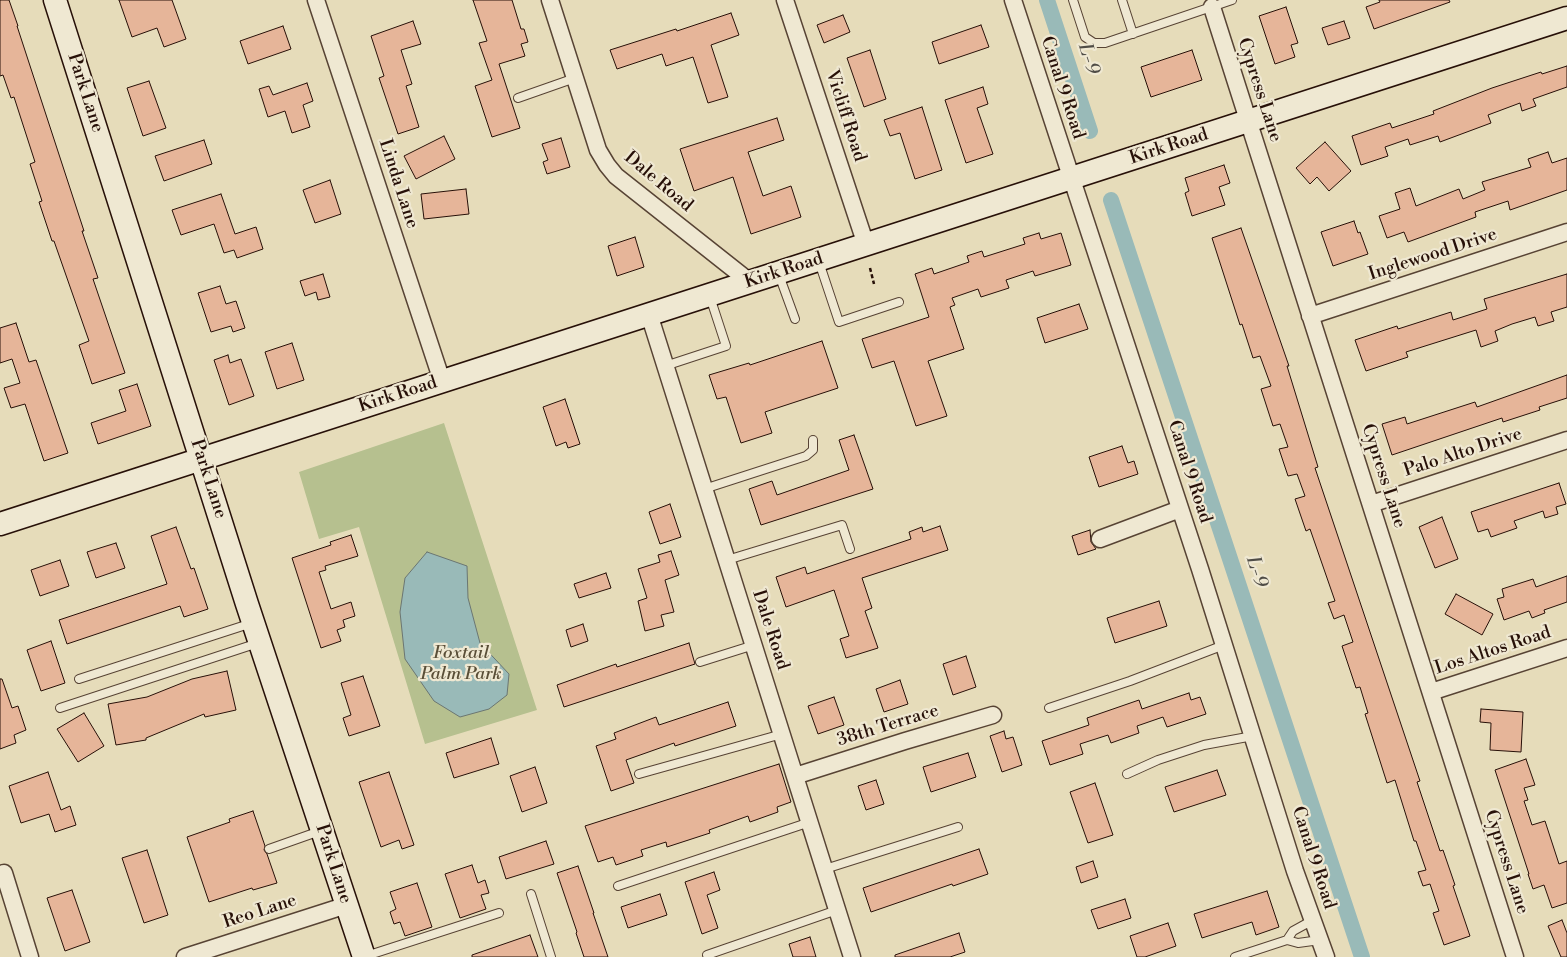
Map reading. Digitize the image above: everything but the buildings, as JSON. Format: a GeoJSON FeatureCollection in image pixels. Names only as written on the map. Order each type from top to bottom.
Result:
{"type":"FeatureCollection","features":[{"type":"Feature","properties":{"kind":"street","name":"Park Lane"},"geometry":{"type":"LineString","coordinates":[[56,0],[257,633],[364,957]]}},
{"type":"Feature","properties":{"kind":"street","name":"Linda Lane"},"geometry":{"type":"LineString","coordinates":[[316,0],[442,381]]}},
{"type":"Feature","properties":{"kind":"street","name":"Dale Road"},"geometry":{"type":"LineString","coordinates":[[550,0],[598,150],[607,165],[616,176],[750,282]]}},
{"type":"Feature","properties":{"kind":"street","name":"Vicliff Road"},"geometry":{"type":"LineString","coordinates":[[785,0],[866,244]]}},
{"type":"Feature","properties":{"kind":"street","name":"Canal 9 Road"},"geometry":{"type":"LineString","coordinates":[[1013,0],[1180,509],[1295,871],[1326,957]]}},
{"type":"Feature","properties":{"kind":"street","name":"Cypress Lane"},"geometry":{"type":"LineString","coordinates":[[1212,7],[1515,957]]}},
{"type":"Feature","properties":{"kind":"street","name":"Kirk Road"},"geometry":{"type":"LineString","coordinates":[[2,518],[202,459],[1567,18]]}},
{"type":"Feature","properties":{"kind":"street","name":"Inglewood Drive"},"geometry":{"type":"LineString","coordinates":[[1310,316],[1567,232]]}},
{"type":"Feature","properties":{"kind":"street","name":"Dale Road"},"geometry":{"type":"LineString","coordinates":[[649,314],[852,957]]}},
{"type":"Feature","properties":{"kind":"street","name":"Palo Alto Drive"},"geometry":{"type":"LineString","coordinates":[[1370,504],[1567,440]]}},
{"type":"Feature","properties":{"kind":"street"},"geometry":{"type":"LineString","coordinates":[[1100,539],[1180,509]]}},
{"type":"Feature","properties":{"kind":"street","name":"Los Altos Road"},"geometry":{"type":"LineString","coordinates":[[1431,692],[1567,648]]}},
{"type":"Feature","properties":{"kind":"street","name":"38th Terrace"},"geometry":{"type":"LineString","coordinates":[[795,776],[993,715]]}},
{"type":"Feature","properties":{"kind":"street"},"geometry":{"type":"LineString","coordinates":[[4,873],[30,957]]}},
{"type":"Feature","properties":{"kind":"street","name":"Reo Lane"},"geometry":{"type":"LineString","coordinates":[[185,957],[347,905]]}},
{"type":"Feature","properties":{"kind":"lane"},"geometry":{"type":"LineString","coordinates":[[1073,0],[1085,37],[1094,43],[1105,43],[1232,0]]}},
{"type":"Feature","properties":{"kind":"lane"},"geometry":{"type":"LineString","coordinates":[[1122,0],[1133,34]]}},
{"type":"Feature","properties":{"kind":"lane"},"geometry":{"type":"LineString","coordinates":[[518,98],[575,78]]}},
{"type":"Feature","properties":{"kind":"lane"},"geometry":{"type":"LineString","coordinates":[[819,260],[839,322],[899,302]]}},
{"type":"Feature","properties":{"kind":"lane"},"geometry":{"type":"LineString","coordinates":[[778,273],[795,319]]}},
{"type":"Feature","properties":{"kind":"lane"},"geometry":{"type":"LineString","coordinates":[[665,366],[726,346],[709,295]]}},
{"type":"Feature","properties":{"kind":"lane"},"geometry":{"type":"LineString","coordinates":[[704,489],[806,456],[813,450],[813,440]]}},
{"type":"Feature","properties":{"kind":"lane"},"geometry":{"type":"LineString","coordinates":[[727,560],[842,525],[850,549]]}},
{"type":"Feature","properties":{"kind":"lane"},"geometry":{"type":"LineString","coordinates":[[79,679],[257,633]]}},
{"type":"Feature","properties":{"kind":"lane"},"geometry":{"type":"LineString","coordinates":[[60,708],[257,633]]}},
{"type":"Feature","properties":{"kind":"lane"},"geometry":{"type":"LineString","coordinates":[[700,662],[754,644]]}},
{"type":"Feature","properties":{"kind":"lane"},"geometry":{"type":"LineString","coordinates":[[1049,708],[1130,681],[1224,645]]}},
{"type":"Feature","properties":{"kind":"lane"},"geometry":{"type":"LineString","coordinates":[[639,774],[782,734]]}},
{"type":"Feature","properties":{"kind":"lane"},"geometry":{"type":"LineString","coordinates":[[1127,774],[1158,760],[1204,745],[1253,736]]}},
{"type":"Feature","properties":{"kind":"lane"},"geometry":{"type":"LineString","coordinates":[[618,886],[810,822]]}},
{"type":"Feature","properties":{"kind":"lane"},"geometry":{"type":"LineString","coordinates":[[825,870],[958,827]]}},
{"type":"Feature","properties":{"kind":"lane"},"geometry":{"type":"LineString","coordinates":[[270,849],[322,830]]}},
{"type":"Feature","properties":{"kind":"lane"},"geometry":{"type":"LineString","coordinates":[[531,894],[551,957]]}},
{"type":"Feature","properties":{"kind":"lane"},"geometry":{"type":"LineString","coordinates":[[707,956],[837,910]]}},
{"type":"Feature","properties":{"kind":"lane"},"geometry":{"type":"LineString","coordinates":[[364,957],[499,913]]}},
{"type":"Feature","properties":{"kind":"lane"},"geometry":{"type":"LineString","coordinates":[[1286,940],[1293,931],[1313,920]]}},
{"type":"Feature","properties":{"kind":"lane"},"geometry":{"type":"LineString","coordinates":[[1236,957],[1286,940],[1298,943],[1320,940]]}},
{"type":"Feature","properties":{"kind":"path"},"geometry":{"type":"LineString","coordinates":[[870,268],[874,284]]}},
{"type":"Feature","properties":{"kind":"green space","name":"Foxtail Palm Park"},"geometry":{"type":"Polygon","coordinates":[[[444,423],[537,710],[425,744],[359,527],[319,539],[299,472],[444,423]]]}},
{"type":"Feature","properties":{"kind":"water"},"geometry":{"type":"Polygon","coordinates":[[[427,552],[467,566],[468,598],[480,643],[509,674],[507,695],[489,709],[460,717],[434,701],[405,659],[400,612],[405,578],[427,552]]]}},
{"type":"Feature","properties":{"kind":"waterway","name":"L-9"},"geometry":{"type":"LineString","coordinates":[[1047,0],[1090,131]]}},
{"type":"Feature","properties":{"kind":"waterway","name":"L-9"},"geometry":{"type":"LineString","coordinates":[[1111,200],[1362,957]]}}]}
